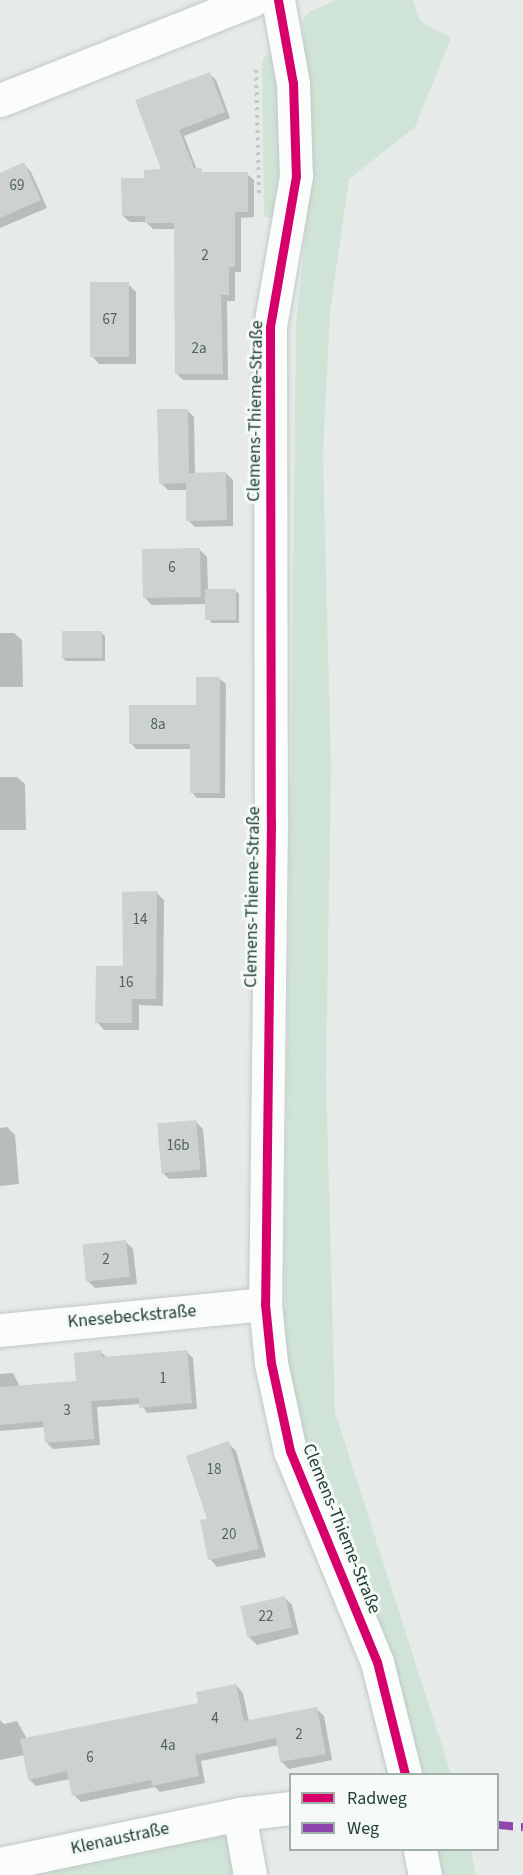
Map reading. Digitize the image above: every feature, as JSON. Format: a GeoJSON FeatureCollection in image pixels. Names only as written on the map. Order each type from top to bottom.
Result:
{"type":"FeatureCollection","features":[{"type":"Feature","properties":{"kind":"street"},"geometry":{"type":"LineString","coordinates":[[0,100],[253,0]]}},
{"type":"Feature","properties":{"kind":"street","name":"Clemens-Thieme-Straße"},"geometry":{"type":"LineString","coordinates":[[278,0],[293,83],[296,164],[270,327],[271,822],[265,1304],[271,1363],[290,1451],[377,1662],[405,1773]]}},
{"type":"Feature","properties":{"kind":"street","name":"Knesebeckstraße"},"geometry":{"type":"LineString","coordinates":[[0,1330],[265,1304]]}},
{"type":"Feature","properties":{"kind":"street","name":"Klenaustraße"},"geometry":{"type":"LineString","coordinates":[[0,1864],[239,1814],[289,1808]]}},
{"type":"Feature","properties":{"kind":"street"},"geometry":{"type":"LineString","coordinates":[[239,1814],[250,1875]]}},
{"type":"Feature","properties":{"kind":"street"},"geometry":{"type":"LineString","coordinates":[[420,1851],[425,1875]]}},
{"type":"Feature","properties":{"kind":"path"},"geometry":{"type":"LineString","coordinates":[[256,64],[259,204]]}},
{"type":"Feature","properties":{"kind":"green space"},"geometry":{"type":"Polygon","coordinates":[[[337,0],[413,0],[420,21],[451,38],[415,127],[349,179],[330,312],[323,455],[331,768],[326,1076],[335,1412],[451,1773],[421,1773],[411,1721],[364,1586],[317,1488],[294,1419],[284,1337],[296,325],[310,187],[303,19],[309,12],[337,0]]]}},
{"type":"Feature","properties":{"kind":"green space"},"geometry":{"type":"Polygon","coordinates":[[[271,55],[285,139],[275,219],[264,216],[262,63],[264,56],[271,55]]]}},
{"type":"Feature","properties":{"kind":"green space"},"geometry":{"type":"Polygon","coordinates":[[[230,1829],[239,1875],[0,1875],[230,1829]]]}},
{"type":"Feature","properties":{"kind":"green space"},"geometry":{"type":"Polygon","coordinates":[[[434,1851],[471,1851],[476,1875],[437,1875],[434,1851]]]}},
{"type":"Feature","properties":{"kind":"building"},"geometry":{"type":"Polygon","coordinates":[[[210,72],[225,112],[179,130],[194,168],[202,168],[202,172],[248,172],[248,212],[235,212],[235,267],[229,267],[229,295],[221,295],[223,374],[175,374],[174,223],[145,223],[145,216],[122,216],[121,178],[144,178],[144,170],[161,169],[135,100],[210,72]]]}},
{"type":"Feature","properties":{"kind":"building"},"geometry":{"type":"Polygon","coordinates":[[[24,162],[41,200],[0,218],[0,173],[24,162]]]}},
{"type":"Feature","properties":{"kind":"building"},"geometry":{"type":"Polygon","coordinates":[[[90,282],[129,282],[129,357],[90,357],[90,282]]]}},
{"type":"Feature","properties":{"kind":"building"},"geometry":{"type":"Polygon","coordinates":[[[157,409],[188,409],[189,473],[226,472],[227,520],[186,521],[186,483],[159,484],[157,409]]]}},
{"type":"Feature","properties":{"kind":"building"},"geometry":{"type":"Polygon","coordinates":[[[200,548],[201,597],[143,598],[142,549],[200,548]]]}},
{"type":"Feature","properties":{"kind":"building"},"geometry":{"type":"Polygon","coordinates":[[[205,589],[236,589],[236,620],[205,620],[205,589]]]}},
{"type":"Feature","properties":{"kind":"building"},"geometry":{"type":"Polygon","coordinates":[[[62,631],[102,631],[102,658],[62,658],[62,631]]]}},
{"type":"Feature","properties":{"kind":"building"},"geometry":{"type":"Polygon","coordinates":[[[196,677],[220,677],[220,793],[190,793],[190,744],[129,744],[129,705],[196,705],[196,677]]]}},
{"type":"Feature","properties":{"kind":"building"},"geometry":{"type":"Polygon","coordinates":[[[157,891],[156,999],[132,999],[132,1023],[95,1023],[96,966],[123,966],[122,892],[157,891]]]}},
{"type":"Feature","properties":{"kind":"building"},"geometry":{"type":"Polygon","coordinates":[[[196,1120],[200,1170],[162,1173],[157,1123],[196,1120]]]}},
{"type":"Feature","properties":{"kind":"building"},"geometry":{"type":"Polygon","coordinates":[[[126,1240],[130,1277],[86,1281],[82,1245],[126,1240]]]}},
{"type":"Feature","properties":{"kind":"building"},"geometry":{"type":"Polygon","coordinates":[[[101,1350],[102,1357],[187,1350],[192,1403],[139,1408],[139,1398],[91,1401],[94,1439],[45,1443],[43,1421],[0,1425],[0,1387],[76,1381],[74,1353],[101,1350]]]}},
{"type":"Feature","properties":{"kind":"building"},"geometry":{"type":"Polygon","coordinates":[[[229,1441],[259,1549],[208,1560],[200,1520],[207,1519],[186,1456],[229,1441]]]}},
{"type":"Feature","properties":{"kind":"building"},"geometry":{"type":"Polygon","coordinates":[[[285,1596],[292,1627],[247,1638],[240,1606],[285,1596]]]}},
{"type":"Feature","properties":{"kind":"building"},"geometry":{"type":"Polygon","coordinates":[[[236,1684],[244,1721],[317,1707],[326,1754],[280,1762],[276,1738],[195,1755],[199,1776],[152,1786],[151,1780],[72,1796],[67,1771],[28,1780],[20,1739],[198,1703],[196,1692],[236,1684]]]}},
{"type":"Feature","properties":{"kind":"marked path"},"geometry":{"type":"LineString","coordinates":[[499,1825],[523,1827]]}},
{"type":"Feature","properties":{"kind":"cycle path"},"geometry":{"type":"LineString","coordinates":[[278,0],[293,83],[296,176],[270,327],[271,822],[265,1304],[271,1363],[290,1451],[377,1662],[405,1773]]}}]}
